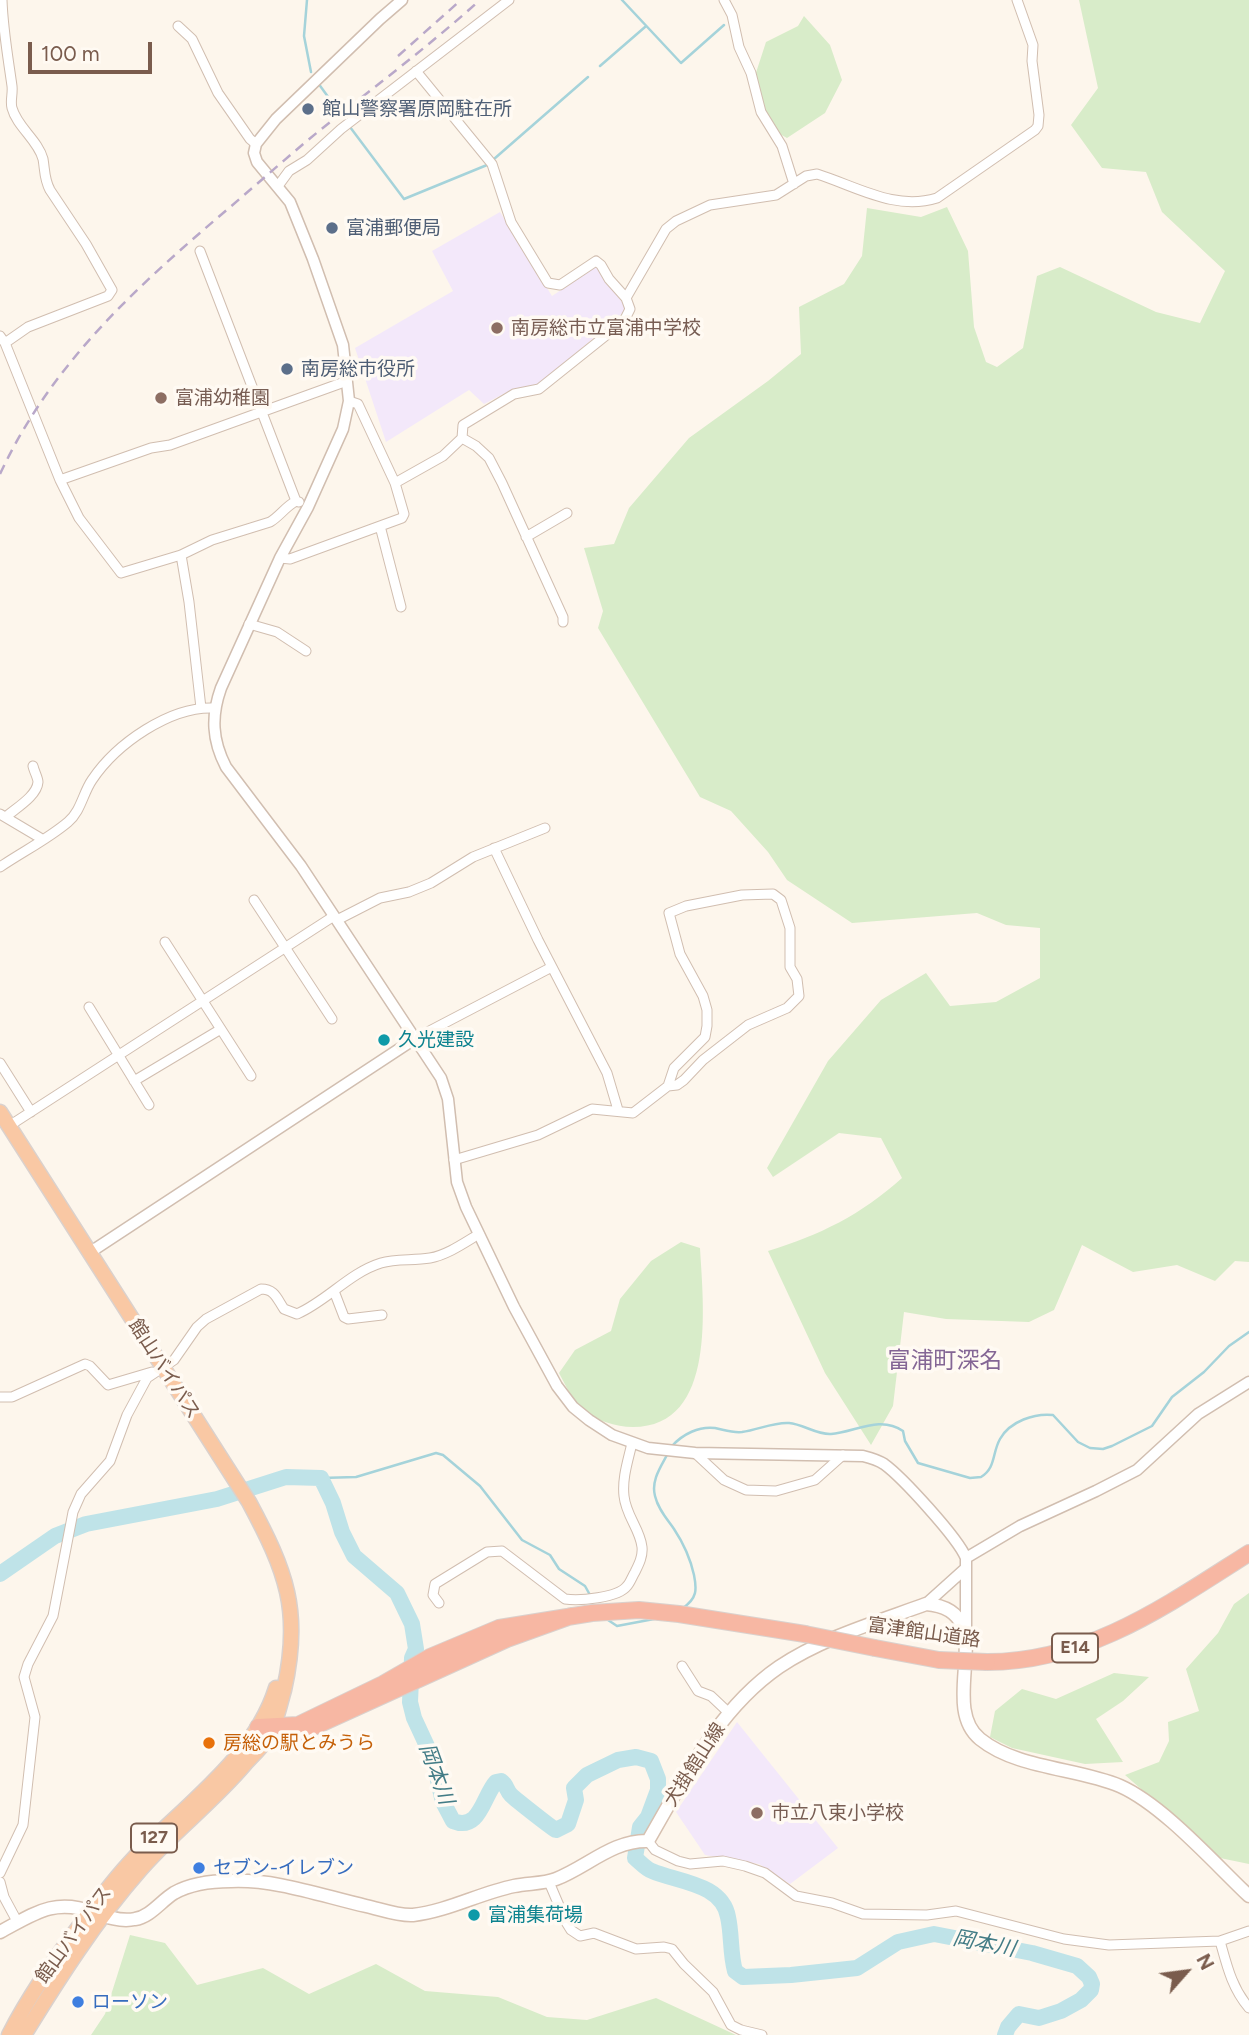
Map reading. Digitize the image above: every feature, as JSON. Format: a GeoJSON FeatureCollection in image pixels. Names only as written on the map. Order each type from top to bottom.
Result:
{"type":"FeatureCollection","features":[{"type":"Feature","properties":{"kind":"highway","name":"館山バイパス"},"geometry":{"type":"LineString","coordinates":[[0,1112],[89,1253],[158,1370],[225,1463],[249,1502],[282,1568],[289,1599],[291,1640],[266,1731],[232,1779],[97,1914],[30,1995],[9,2035]]}},
{"type":"Feature","properties":{"kind":"highway","name":"富津館山道路"},"geometry":{"type":"LineString","coordinates":[[266,1731],[281,1740],[298,1735],[433,1664],[506,1639],[573,1608],[646,1611],[730,1622],[939,1660],[1023,1660],[1069,1650],[1107,1637],[1157,1611],[1249,1553]]}},
{"type":"Feature","properties":{"kind":"highway","name":"館山バイパス"},"geometry":{"type":"LineString","coordinates":[[24,2035],[97,1914]]}},
{"type":"Feature","properties":{"kind":"main road"},"geometry":{"type":"LineString","coordinates":[[926,1604],[948,1609],[959,1619],[966,1633],[964,1713],[973,1732],[995,1748],[1038,1765],[1120,1786],[1154,1807],[1249,1896]]}},
{"type":"Feature","properties":{"kind":"main road","name":"犬掛館山線"},"geometry":{"type":"LineString","coordinates":[[646,1841],[696,1759],[729,1713],[763,1680],[786,1663],[826,1643],[926,1604]]}},
{"type":"Feature","properties":{"kind":"main road"},"geometry":{"type":"LineString","coordinates":[[0,1933],[51,1906],[70,1906],[123,1920],[136,1919],[146,1915],[177,1892],[194,1886],[231,1881],[287,1887],[408,1915],[430,1913],[515,1886],[549,1882],[629,1842],[646,1841]]}},
{"type":"Feature","properties":{"kind":"street"},"geometry":{"type":"LineString","coordinates":[[2,0],[5,46],[13,90],[11,105],[18,121],[43,159],[45,181],[112,290],[108,296],[28,327],[3,340],[60,481],[92,537],[121,573],[181,555],[212,540],[270,522],[277,518],[286,506],[296,501]]}},
{"type":"Feature","properties":{"kind":"street"},"geometry":{"type":"LineString","coordinates":[[402,0],[276,119],[256,144],[254,153],[257,162],[278,186],[298,219],[313,259],[342,345],[349,401],[343,429],[249,624],[214,708],[217,750],[226,767],[301,866],[441,1078],[448,1099],[457,1182],[513,1307],[557,1386],[573,1407],[612,1435],[648,1448],[695,1453],[863,1456],[885,1465],[927,1507],[962,1548],[966,1563],[966,1633]]}},
{"type":"Feature","properties":{"kind":"street"},"geometry":{"type":"LineString","coordinates":[[278,186],[289,172],[509,0]]}},
{"type":"Feature","properties":{"kind":"street"},"geometry":{"type":"LineString","coordinates":[[724,0],[732,15],[739,47],[751,73],[761,113],[782,146],[794,184]]}},
{"type":"Feature","properties":{"kind":"street"},"geometry":{"type":"LineString","coordinates":[[626,298],[666,229],[676,221],[710,205],[776,195],[806,176],[817,174],[894,202],[919,204],[937,198],[1035,130],[1039,115],[1032,61],[1033,45],[1017,0]]}},
{"type":"Feature","properties":{"kind":"street"},"geometry":{"type":"LineString","coordinates":[[178,26],[192,39],[218,93],[256,144]]}},
{"type":"Feature","properties":{"kind":"street"},"geometry":{"type":"LineString","coordinates":[[395,483],[443,456],[463,439],[463,425],[513,394],[539,389],[624,321],[630,309],[626,298],[596,261],[560,285],[548,283],[512,222],[492,164],[416,71]]}},
{"type":"Feature","properties":{"kind":"street"},"geometry":{"type":"LineString","coordinates":[[200,251],[296,501],[308,506]]}},
{"type":"Feature","properties":{"kind":"street"},"geometry":{"type":"LineString","coordinates":[[0,360],[9,354]]}},
{"type":"Feature","properties":{"kind":"street"},"geometry":{"type":"LineString","coordinates":[[60,481],[151,448],[170,445],[347,381]]}},
{"type":"Feature","properties":{"kind":"street"},"geometry":{"type":"LineString","coordinates":[[280,558],[290,558],[402,518],[404,514],[395,483],[365,415],[358,404],[349,401]]}},
{"type":"Feature","properties":{"kind":"street"},"geometry":{"type":"LineString","coordinates":[[463,439],[489,458],[563,622]]}},
{"type":"Feature","properties":{"kind":"street"},"geometry":{"type":"LineString","coordinates":[[526,537],[568,513]]}},
{"type":"Feature","properties":{"kind":"street"},"geometry":{"type":"LineString","coordinates":[[380,526],[401,607]]}},
{"type":"Feature","properties":{"kind":"street"},"geometry":{"type":"LineString","coordinates":[[181,555],[201,708]]}},
{"type":"Feature","properties":{"kind":"street"},"geometry":{"type":"LineString","coordinates":[[249,624],[277,632],[306,651]]}},
{"type":"Feature","properties":{"kind":"street"},"geometry":{"type":"LineString","coordinates":[[0,867],[69,821],[90,783],[122,747],[147,729],[180,713],[214,708]]}},
{"type":"Feature","properties":{"kind":"street"},"geometry":{"type":"LineString","coordinates":[[33,766],[38,782],[36,788],[31,795],[4,815],[42,839]]}},
{"type":"Feature","properties":{"kind":"street"},"geometry":{"type":"LineString","coordinates":[[9,1126],[336,918],[380,898],[410,892],[431,883],[473,857],[545,828]]}},
{"type":"Feature","properties":{"kind":"street"},"geometry":{"type":"LineString","coordinates":[[494,848],[607,1073],[618,1110]]}},
{"type":"Feature","properties":{"kind":"street"},"geometry":{"type":"LineString","coordinates":[[454,1160],[538,1135],[592,1109],[633,1113],[668,1086],[677,1085],[684,1080],[703,1060],[748,1024],[787,1008],[799,996],[797,979],[790,967],[790,928],[781,900],[773,894],[742,895],[686,906],[669,913],[680,954],[703,996],[707,1010],[707,1026],[705,1037],[674,1068],[668,1086]]}},
{"type":"Feature","properties":{"kind":"street"},"geometry":{"type":"LineString","coordinates":[[254,900],[332,1019]]}},
{"type":"Feature","properties":{"kind":"street"},"geometry":{"type":"LineString","coordinates":[[165,942],[251,1076]]}},
{"type":"Feature","properties":{"kind":"street"},"geometry":{"type":"LineString","coordinates":[[89,1253],[416,1038],[548,969]]}},
{"type":"Feature","properties":{"kind":"street"},"geometry":{"type":"LineString","coordinates":[[89,1007],[149,1105]]}},
{"type":"Feature","properties":{"kind":"street"},"geometry":{"type":"LineString","coordinates":[[134,1081],[220,1029]]}},
{"type":"Feature","properties":{"kind":"street"},"geometry":{"type":"LineString","coordinates":[[0,1063],[31,1112]]}},
{"type":"Feature","properties":{"kind":"street"},"geometry":{"type":"LineString","coordinates":[[0,1873],[23,1825],[35,1717],[24,1676],[53,1616],[73,1512],[81,1494],[110,1461],[127,1415],[147,1378],[174,1360],[197,1327],[206,1319],[261,1289],[268,1289],[275,1294],[284,1309],[297,1314],[380,1263],[430,1258],[443,1254],[479,1234]]}},
{"type":"Feature","properties":{"kind":"street"},"geometry":{"type":"LineString","coordinates":[[334,1291],[344,1317],[348,1319],[382,1315]]}},
{"type":"Feature","properties":{"kind":"street"},"geometry":{"type":"LineString","coordinates":[[0,1397],[12,1397],[85,1364],[108,1385],[158,1370]]}},
{"type":"Feature","properties":{"kind":"street"},"geometry":{"type":"LineString","coordinates":[[926,1604],[966,1563],[1020,1525],[1136,1470],[1198,1414],[1249,1382]]}},
{"type":"Feature","properties":{"kind":"street"},"geometry":{"type":"LineString","coordinates":[[439,1603],[433,1595],[435,1584],[487,1552],[495,1551],[502,1551],[573,1608],[598,1597],[620,1592],[627,1586],[640,1563],[642,1550],[641,1542],[626,1512],[624,1494],[625,1469],[632,1443]]}},
{"type":"Feature","properties":{"kind":"street"},"geometry":{"type":"LineString","coordinates":[[695,1453],[724,1480],[746,1490],[776,1491],[815,1480],[843,1455]]}},
{"type":"Feature","properties":{"kind":"street"},"geometry":{"type":"LineString","coordinates":[[682,1666],[698,1691],[710,1696],[729,1713]]}},
{"type":"Feature","properties":{"kind":"street"},"geometry":{"type":"LineString","coordinates":[[646,1841],[655,1850],[678,1861],[690,1864],[723,1861],[745,1866],[765,1873],[796,1896],[832,1903],[857,1913],[874,1916],[957,1912],[1064,1939],[1109,1945],[1220,1941],[1249,1931]]}},
{"type":"Feature","properties":{"kind":"street"},"geometry":{"type":"LineString","coordinates":[[0,1882],[18,1923]]}},
{"type":"Feature","properties":{"kind":"street"},"geometry":{"type":"LineString","coordinates":[[549,1882],[571,1930],[580,1936],[594,1933],[603,1935],[636,1948],[673,1949],[684,1964],[713,1992],[731,2025],[762,2035]]}},
{"type":"Feature","properties":{"kind":"street"},"geometry":{"type":"LineString","coordinates":[[1220,1941],[1231,1982],[1249,2008]]}},
{"type":"Feature","properties":{"kind":"shaded area","name":"南房総市立富浦中学校"},"geometry":{"type":"Polygon","coordinates":[[[500,212],[552,296],[596,267],[627,309],[538,386],[513,389],[484,404],[469,390],[386,442],[355,348],[453,291],[432,251],[500,212]]]}},
{"type":"Feature","properties":{"kind":"shaded area"},"geometry":{"type":"Polygon","coordinates":[[[737,1722],[838,1848],[790,1884],[759,1864],[705,1855],[676,1812],[737,1722]]]}},
{"type":"Feature","properties":{"kind":"green space"},"geometry":{"type":"Polygon","coordinates":[[[1079,0],[1249,0],[1249,1262],[1235,1261],[1215,1281],[1177,1265],[1133,1272],[1082,1245],[1054,1310],[1029,1322],[946,1319],[904,1312],[893,1406],[871,1445],[825,1373],[768,1251],[839,1222],[871,1203],[902,1178],[881,1138],[839,1133],[773,1177],[767,1168],[828,1061],[881,1000],[926,973],[950,1006],[996,1002],[1040,978],[1040,928],[1006,925],[977,913],[852,923],[787,880],[768,852],[731,811],[700,797],[598,628],[603,611],[584,548],[614,544],[629,508],[689,438],[801,354],[799,307],[844,284],[862,256],[867,208],[921,217],[947,207],[968,251],[974,327],[986,362],[997,367],[1023,348],[1037,276],[1060,267],[1156,312],[1200,323],[1225,271],[1162,212],[1146,172],[1102,168],[1071,125],[1098,88],[1079,0]]]}},
{"type":"Feature","properties":{"kind":"green space"},"geometry":{"type":"Polygon","coordinates":[[[804,16],[830,45],[842,80],[825,113],[787,138],[767,127],[752,85],[766,42],[798,26],[804,16]]]}},
{"type":"Feature","properties":{"kind":"green space"},"geometry":{"type":"Polygon","coordinates":[[[681,1242],[700,1248],[703,1329],[700,1358],[692,1385],[680,1407],[660,1422],[633,1427],[613,1424],[580,1413],[559,1373],[575,1350],[611,1331],[620,1299],[651,1261],[681,1242]]]}},
{"type":"Feature","properties":{"kind":"green space"},"geometry":{"type":"Polygon","coordinates":[[[1249,1593],[1249,1864],[1220,1858],[1125,1775],[1159,1762],[1169,1741],[1168,1722],[1199,1711],[1186,1669],[1218,1633],[1234,1604],[1249,1593]]]}},
{"type":"Feature","properties":{"kind":"green space"},"geometry":{"type":"Polygon","coordinates":[[[1114,1673],[1149,1677],[1123,1701],[1096,1719],[1123,1762],[1085,1764],[1012,1748],[990,1737],[995,1711],[1022,1689],[1056,1699],[1114,1673]]]}},
{"type":"Feature","properties":{"kind":"green space"},"geometry":{"type":"Polygon","coordinates":[[[130,1935],[165,1943],[197,1985],[263,1968],[309,1994],[376,1964],[425,1991],[498,1997],[547,2017],[587,2020],[656,1998],[736,2035],[91,2035],[105,2014],[130,1935]]]}},
{"type":"Feature","properties":{"kind":"waterway"},"geometry":{"type":"LineString","coordinates":[[307,0],[304,36],[311,72]]}},
{"type":"Feature","properties":{"kind":"waterway"},"geometry":{"type":"LineString","coordinates":[[622,0],[681,63],[724,25]]}},
{"type":"Feature","properties":{"kind":"waterway"},"geometry":{"type":"LineString","coordinates":[[600,66],[645,27]]}},
{"type":"Feature","properties":{"kind":"waterway"},"geometry":{"type":"LineString","coordinates":[[494,159],[588,77]]}},
{"type":"Feature","properties":{"kind":"waterway"},"geometry":{"type":"LineString","coordinates":[[318,83],[334,105]]}},
{"type":"Feature","properties":{"kind":"waterway"},"geometry":{"type":"LineString","coordinates":[[350,127],[404,199],[487,165]]}},
{"type":"Feature","properties":{"kind":"waterway"},"geometry":{"type":"LineString","coordinates":[[672,1446],[686,1435],[703,1428],[742,1432],[789,1423],[831,1434],[885,1424],[903,1431],[905,1441],[918,1463],[970,1478],[981,1477],[989,1469],[1004,1433],[1016,1423],[1031,1417],[1053,1415],[1078,1442],[1090,1448],[1103,1449],[1152,1426],[1172,1397],[1204,1372],[1229,1346],[1249,1332]]}},
{"type":"Feature","properties":{"kind":"waterway"},"geometry":{"type":"LineString","coordinates":[[321,1478],[356,1477],[436,1453],[443,1455],[480,1486],[522,1540],[550,1555],[559,1569],[585,1586],[590,1595]]}},
{"type":"Feature","properties":{"kind":"waterway"},"geometry":{"type":"LineString","coordinates":[[667,1455],[657,1475],[654,1490],[658,1505],[681,1540],[692,1568],[695,1593],[683,1608]]}},
{"type":"Feature","properties":{"kind":"waterway","name":"岡本川"},"geometry":{"type":"LineString","coordinates":[[0,1574],[55,1536],[86,1524],[217,1499],[286,1477],[321,1478],[354,1556],[397,1593],[412,1624],[416,1649],[412,1658],[410,1702],[414,1718],[433,1759],[443,1802],[453,1821],[469,1822],[480,1811],[496,1782],[501,1781],[511,1795],[556,1830],[568,1824],[576,1800],[574,1788],[587,1775],[618,1760],[636,1757],[651,1761],[658,1779],[658,1790],[648,1817],[640,1827],[635,1858],[650,1870],[697,1885],[717,1897],[728,1917],[735,1971],[743,1977],[857,1968],[898,1942],[934,1934],[1032,1953],[1077,1966],[1089,1977],[1091,1990],[1081,2000],[1061,2011],[1039,2018],[1019,2014],[1005,2035]]}},
{"type":"Feature","properties":{"kind":"waterway"},"geometry":{"type":"LineString","coordinates":[[605,1618],[617,1626],[654,1619]]}},
{"type":"Feature","properties":{"kind":"railway"},"geometry":{"type":"LineString","coordinates":[[398,56],[461,0]]}},
{"type":"Feature","properties":{"kind":"railway"},"geometry":{"type":"LineString","coordinates":[[0,474],[44,398],[69,364],[126,301],[295,151],[480,0]]}},
{"type":"Feature","properties":{"kind":"place","name":"館山警察署原岡駐在所"},"geometry":{"type":"Point","coordinates":[308,109]}},
{"type":"Feature","properties":{"kind":"place","name":"富浦郵便局"},"geometry":{"type":"Point","coordinates":[332,228]}},
{"type":"Feature","properties":{"kind":"place","name":"南房総市立富浦中学校"},"geometry":{"type":"Point","coordinates":[497,328]}},
{"type":"Feature","properties":{"kind":"place","name":"南房総市役所"},"geometry":{"type":"Point","coordinates":[287,369]}},
{"type":"Feature","properties":{"kind":"place","name":"富浦幼稚園"},"geometry":{"type":"Point","coordinates":[161,398]}},
{"type":"Feature","properties":{"kind":"place","name":"久光建設"},"geometry":{"type":"Point","coordinates":[384,1040]}},
{"type":"Feature","properties":{"kind":"place","name":"房総の駅とみうら"},"geometry":{"type":"Point","coordinates":[209,1743]}},
{"type":"Feature","properties":{"kind":"place","name":"市立八束小学校"},"geometry":{"type":"Point","coordinates":[757,1813]}},
{"type":"Feature","properties":{"kind":"place","name":"セブン-イレブン"},"geometry":{"type":"Point","coordinates":[199,1868]}},
{"type":"Feature","properties":{"kind":"place","name":"富浦集荷場"},"geometry":{"type":"Point","coordinates":[474,1915]}},
{"type":"Feature","properties":{"kind":"place","name":"ローソン"},"geometry":{"type":"Point","coordinates":[78,2002]}},
{"type":"Feature","properties":{"kind":"district","name":"富浦町深名"},"geometry":{"type":"Point","coordinates":[945,1361]}}]}
